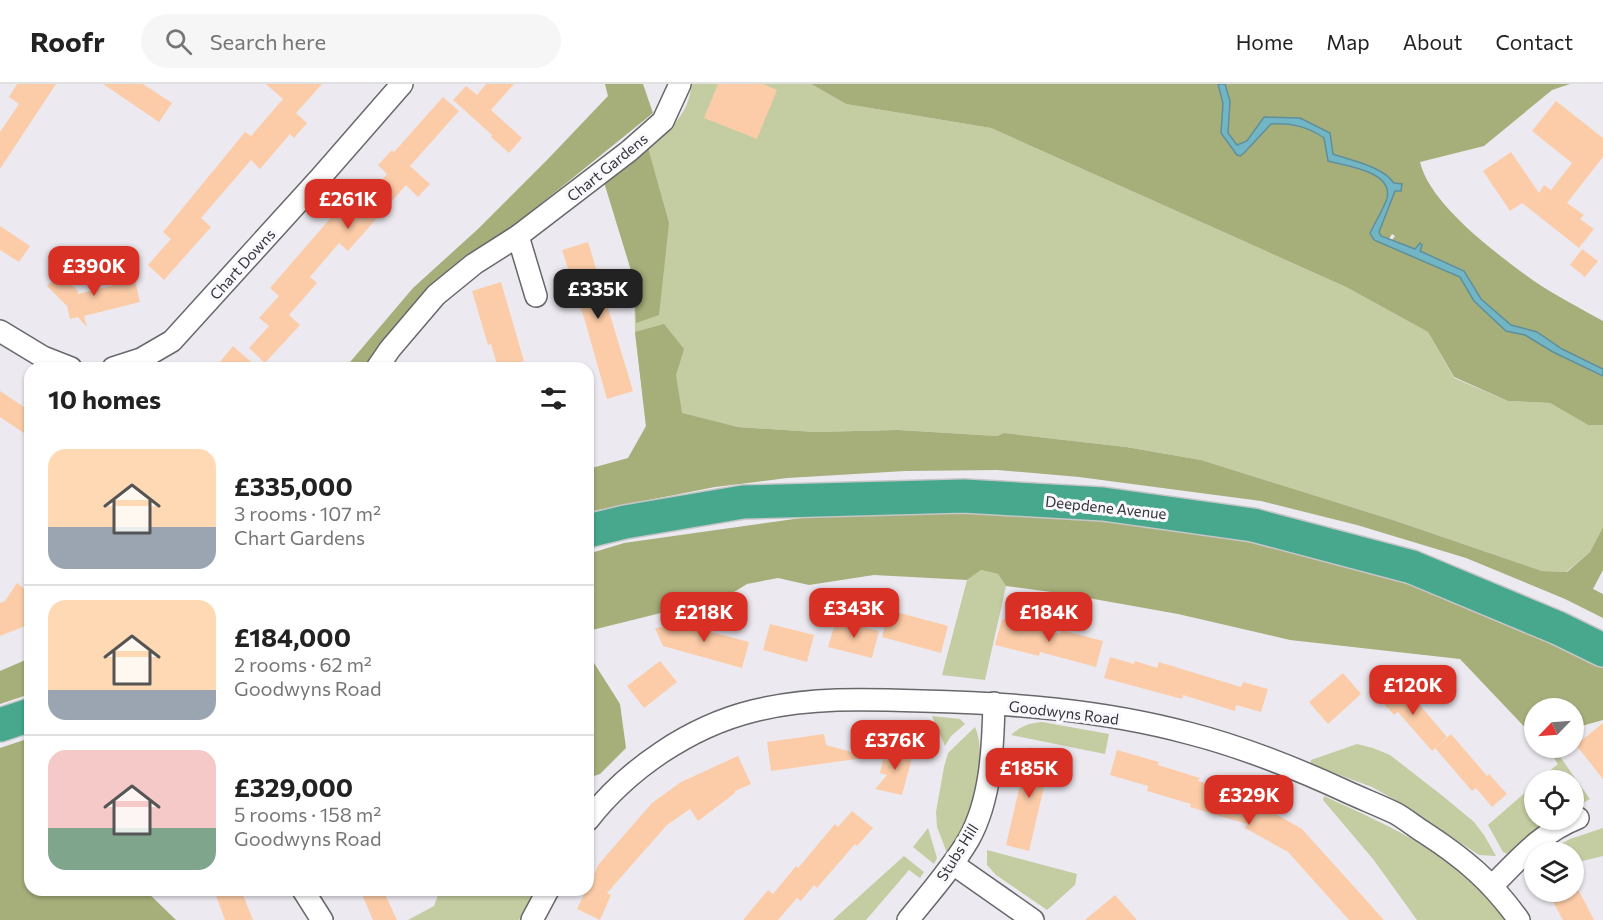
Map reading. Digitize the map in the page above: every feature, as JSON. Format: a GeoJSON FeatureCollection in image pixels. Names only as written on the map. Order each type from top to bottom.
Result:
{"type":"FeatureCollection","features":[{"type":"Feature","properties":{"kind":"highway","name":"Deepdene Avenue"},"geometry":{"type":"LineString","coordinates":[[594,530],[743,502],[964,496],[1103,504],[1253,525],[1412,567],[1558,628],[1603,650]]}},
{"type":"Feature","properties":{"kind":"highway"},"geometry":{"type":"LineString","coordinates":[[0,725],[24,717]]}},
{"type":"Feature","properties":{"kind":"street","name":"Chart Downs"},"geometry":{"type":"LineString","coordinates":[[132,362],[172,341],[402,84]]}},
{"type":"Feature","properties":{"kind":"street","name":"Chart Gardens"},"geometry":{"type":"LineString","coordinates":[[381,362],[436,295],[474,264],[518,236],[629,151],[663,121],[680,84]]}},
{"type":"Feature","properties":{"kind":"street"},"geometry":{"type":"LineString","coordinates":[[518,236],[536,296]]}},
{"type":"Feature","properties":{"kind":"street"},"geometry":{"type":"LineString","coordinates":[[0,331],[43,357],[56,362]]}},
{"type":"Feature","properties":{"kind":"street","name":"Goodwyns Road"},"geometry":{"type":"LineString","coordinates":[[594,814],[627,778],[675,743],[719,722],[753,711],[812,701],[870,699],[994,703],[1066,710],[1189,733],[1323,781],[1396,814],[1455,853],[1492,885],[1519,920]]}},
{"type":"Feature","properties":{"kind":"street","name":"Stubs Hill"},"geometry":{"type":"LineString","coordinates":[[908,920],[953,864],[970,837],[983,806],[993,742],[994,703]]}},
{"type":"Feature","properties":{"kind":"street"},"geometry":{"type":"LineString","coordinates":[[1492,885],[1520,856],[1553,830]]}},
{"type":"Feature","properties":{"kind":"street"},"geometry":{"type":"LineString","coordinates":[[953,864],[1033,920]]}},
{"type":"Feature","properties":{"kind":"street"},"geometry":{"type":"LineString","coordinates":[[307,896],[322,920]]}},
{"type":"Feature","properties":{"kind":"street"},"geometry":{"type":"LineString","coordinates":[[532,920],[545,896]]}},
{"type":"Feature","properties":{"kind":"green space"},"geometry":{"type":"Polygon","coordinates":[[[605,84],[643,84],[653,113],[424,298],[370,362],[350,362],[413,288],[478,229],[608,96],[605,84]]]}},
{"type":"Feature","properties":{"kind":"green space"},"geometry":{"type":"Polygon","coordinates":[[[692,84],[811,84],[846,104],[991,128],[1346,287],[1428,332],[1454,378],[1508,401],[1550,403],[1588,425],[1603,425],[1603,527],[1590,552],[1566,572],[1542,571],[1396,521],[1201,460],[1126,447],[1004,433],[997,436],[898,430],[815,432],[738,427],[682,414],[646,426],[635,332],[634,280],[604,182],[666,133],[681,115],[692,84]]]}},
{"type":"Feature","properties":{"kind":"green space"},"geometry":{"type":"Polygon","coordinates":[[[811,84],[1218,84],[1223,103],[1221,133],[1244,153],[1271,124],[1299,126],[1318,134],[1324,138],[1328,161],[1376,176],[1387,189],[1386,202],[1370,232],[1374,240],[1460,277],[1474,301],[1506,331],[1525,335],[1553,352],[1603,376],[1603,425],[1588,425],[1550,403],[1508,401],[1454,377],[1428,332],[1346,287],[991,128],[846,104],[811,84]]]}},
{"type":"Feature","properties":{"kind":"green space"},"geometry":{"type":"Polygon","coordinates":[[[1225,84],[1570,84],[1552,90],[1484,146],[1420,162],[1426,178],[1437,195],[1467,228],[1542,286],[1603,321],[1603,369],[1562,349],[1537,332],[1511,325],[1481,299],[1464,271],[1420,251],[1420,243],[1415,249],[1392,240],[1395,236],[1392,234],[1389,239],[1381,236],[1379,232],[1395,190],[1401,191],[1379,171],[1333,154],[1330,133],[1264,117],[1247,141],[1237,145],[1228,133],[1230,101],[1225,84]]]}},
{"type":"Feature","properties":{"kind":"green space"},"geometry":{"type":"Polygon","coordinates":[[[648,148],[669,223],[659,315],[636,323],[634,280],[604,182],[648,148]]]}},
{"type":"Feature","properties":{"kind":"green space"},"geometry":{"type":"Polygon","coordinates":[[[664,324],[684,349],[676,375],[682,413],[738,427],[815,432],[898,430],[997,436],[1004,433],[1126,447],[1201,460],[1396,521],[1542,571],[1567,572],[1590,552],[1603,527],[1603,570],[1593,589],[1603,594],[1603,618],[1565,599],[1466,558],[1357,525],[1261,501],[1079,477],[997,470],[905,471],[787,478],[715,487],[594,511],[594,467],[628,458],[646,426],[635,332],[664,324]]]}},
{"type":"Feature","properties":{"kind":"green space"},"geometry":{"type":"Polygon","coordinates":[[[1014,511],[1129,522],[1270,546],[1428,588],[1603,664],[1603,720],[1584,725],[1584,698],[1524,698],[1524,726],[1460,659],[1290,640],[1178,614],[1006,586],[998,574],[981,570],[967,580],[874,575],[809,585],[778,578],[747,584],[718,602],[677,609],[594,630],[594,552],[624,543],[830,514],[1014,511]]]}},
{"type":"Feature","properties":{"kind":"green space"},"geometry":{"type":"Polygon","coordinates":[[[981,570],[998,574],[1006,586],[985,680],[942,675],[967,580],[981,570]]]}},
{"type":"Feature","properties":{"kind":"green space"},"geometry":{"type":"Polygon","coordinates":[[[24,661],[24,696],[0,704],[0,671],[24,661]]]}},
{"type":"Feature","properties":{"kind":"green space"},"geometry":{"type":"Polygon","coordinates":[[[594,663],[620,704],[626,748],[600,774],[594,776],[594,663]]]}},
{"type":"Feature","properties":{"kind":"green space"},"geometry":{"type":"Polygon","coordinates":[[[932,716],[960,719],[965,724],[951,736],[945,746],[932,716]]]}},
{"type":"Feature","properties":{"kind":"green space"},"geometry":{"type":"Polygon","coordinates":[[[1042,722],[1109,734],[1105,754],[1011,735],[1025,726],[1042,722]]]}},
{"type":"Feature","properties":{"kind":"green space"},"geometry":{"type":"Polygon","coordinates":[[[975,727],[980,764],[975,792],[962,829],[947,853],[937,827],[936,812],[944,767],[948,753],[975,727]]]}},
{"type":"Feature","properties":{"kind":"green space"},"geometry":{"type":"Polygon","coordinates":[[[24,740],[24,896],[151,896],[176,920],[0,920],[0,748],[24,740]]]}},
{"type":"Feature","properties":{"kind":"green space"},"geometry":{"type":"Polygon","coordinates":[[[1357,744],[1390,755],[1444,797],[1474,822],[1496,856],[1479,855],[1372,787],[1310,764],[1311,760],[1357,744]]]}},
{"type":"Feature","properties":{"kind":"green space"},"geometry":{"type":"Polygon","coordinates":[[[1554,758],[1561,758],[1569,770],[1551,770],[1558,764],[1554,758]]]}},
{"type":"Feature","properties":{"kind":"green space"},"geometry":{"type":"Polygon","coordinates":[[[1584,791],[1590,799],[1584,802],[1584,791]]]}},
{"type":"Feature","properties":{"kind":"green space"},"geometry":{"type":"Polygon","coordinates":[[[1524,793],[1524,830],[1537,830],[1507,854],[1503,852],[1488,825],[1524,793]]]}},
{"type":"Feature","properties":{"kind":"green space"},"geometry":{"type":"Polygon","coordinates":[[[1324,796],[1424,846],[1468,878],[1507,920],[1417,920],[1373,859],[1323,800],[1324,796]]]}},
{"type":"Feature","properties":{"kind":"green space"},"geometry":{"type":"Polygon","coordinates":[[[928,828],[937,858],[934,864],[913,847],[928,828]]]}},
{"type":"Feature","properties":{"kind":"green space"},"geometry":{"type":"Polygon","coordinates":[[[1603,828],[1603,856],[1584,861],[1584,842],[1564,842],[1603,828]]]}},
{"type":"Feature","properties":{"kind":"green space"},"geometry":{"type":"Polygon","coordinates":[[[987,850],[1077,874],[1075,885],[1047,910],[996,875],[987,865],[987,850]]]}},
{"type":"Feature","properties":{"kind":"green space"},"geometry":{"type":"Polygon","coordinates":[[[904,856],[924,872],[920,878],[909,870],[866,920],[833,920],[904,856]]]}},
{"type":"Feature","properties":{"kind":"green space"},"geometry":{"type":"Polygon","coordinates":[[[438,896],[532,896],[519,920],[408,920],[434,906],[438,896]]]}},
{"type":"Feature","properties":{"kind":"water"},"geometry":{"type":"Polygon","coordinates":[[[1218,84],[1225,84],[1230,101],[1228,133],[1237,145],[1247,141],[1264,117],[1300,118],[1330,133],[1333,154],[1374,168],[1394,183],[1402,184],[1401,191],[1395,191],[1379,232],[1381,236],[1415,249],[1420,243],[1422,245],[1420,251],[1464,271],[1481,299],[1511,325],[1537,332],[1562,349],[1603,369],[1603,376],[1553,352],[1525,335],[1506,331],[1474,301],[1460,277],[1374,240],[1370,233],[1386,202],[1387,189],[1376,176],[1366,171],[1328,161],[1324,138],[1318,134],[1299,126],[1271,124],[1244,153],[1237,155],[1221,133],[1223,103],[1218,84]]]}},
{"type":"Feature","properties":{"kind":"building"},"geometry":{"type":"Polygon","coordinates":[[[17,84],[56,84],[0,169],[0,132],[19,104],[9,97],[17,84]]]}},
{"type":"Feature","properties":{"kind":"building"},"geometry":{"type":"Polygon","coordinates":[[[103,84],[143,84],[172,103],[159,122],[103,84]]]}},
{"type":"Feature","properties":{"kind":"building"},"geometry":{"type":"Polygon","coordinates":[[[266,84],[322,84],[296,113],[307,123],[294,138],[290,134],[260,169],[251,160],[201,218],[211,227],[164,280],[148,265],[171,239],[163,232],[245,132],[251,136],[283,99],[266,84]]]}},
{"type":"Feature","properties":{"kind":"building"},"geometry":{"type":"Polygon","coordinates":[[[486,84],[514,84],[491,110],[522,138],[509,153],[453,100],[466,86],[477,95],[486,84]]]}},
{"type":"Feature","properties":{"kind":"building"},"geometry":{"type":"Polygon","coordinates":[[[718,84],[763,84],[777,90],[757,139],[704,118],[718,84]]]}},
{"type":"Feature","properties":{"kind":"building"},"geometry":{"type":"Polygon","coordinates":[[[443,97],[459,111],[410,166],[430,184],[418,197],[406,185],[348,251],[339,243],[310,277],[317,283],[289,315],[300,325],[264,362],[249,348],[269,326],[259,318],[279,296],[270,288],[335,213],[345,222],[387,174],[378,165],[392,150],[394,152],[443,97]]]}},
{"type":"Feature","properties":{"kind":"building"},"geometry":{"type":"Polygon","coordinates":[[[1556,101],[1603,138],[1603,157],[1567,203],[1584,215],[1580,219],[1594,229],[1579,248],[1522,203],[1510,211],[1483,171],[1511,152],[1539,193],[1544,185],[1551,190],[1572,163],[1532,131],[1556,101]]]}},
{"type":"Feature","properties":{"kind":"building"},"geometry":{"type":"Polygon","coordinates":[[[0,226],[30,246],[19,262],[0,250],[0,226]]]}},
{"type":"Feature","properties":{"kind":"building"},"geometry":{"type":"Polygon","coordinates":[[[588,242],[633,391],[607,399],[562,250],[588,242]]]}},
{"type":"Feature","properties":{"kind":"building"},"geometry":{"type":"Polygon","coordinates":[[[1582,249],[1598,261],[1585,277],[1570,265],[1582,249]]]}},
{"type":"Feature","properties":{"kind":"building"},"geometry":{"type":"Polygon","coordinates":[[[60,273],[78,291],[78,294],[135,280],[140,302],[84,316],[87,327],[78,317],[70,319],[67,306],[47,286],[60,273]]]}},
{"type":"Feature","properties":{"kind":"building"},"geometry":{"type":"Polygon","coordinates":[[[501,282],[524,361],[496,362],[491,344],[488,345],[472,291],[501,282]]]}},
{"type":"Feature","properties":{"kind":"building"},"geometry":{"type":"Polygon","coordinates":[[[233,346],[251,362],[220,362],[233,346]]]}},
{"type":"Feature","properties":{"kind":"building"},"geometry":{"type":"Polygon","coordinates":[[[0,391],[24,407],[24,433],[0,417],[0,391]]]}},
{"type":"Feature","properties":{"kind":"building"},"geometry":{"type":"Polygon","coordinates":[[[17,583],[24,588],[24,626],[0,636],[0,603],[5,601],[17,583]]]}},
{"type":"Feature","properties":{"kind":"building"},"geometry":{"type":"Polygon","coordinates":[[[889,610],[948,626],[941,653],[882,637],[889,610]]]}},
{"type":"Feature","properties":{"kind":"building"},"geometry":{"type":"Polygon","coordinates":[[[1002,619],[1060,634],[1061,630],[1103,641],[1096,667],[1040,652],[1039,656],[995,645],[1002,619]]]}},
{"type":"Feature","properties":{"kind":"building"},"geometry":{"type":"Polygon","coordinates":[[[836,620],[879,631],[872,658],[828,647],[836,620]]]}},
{"type":"Feature","properties":{"kind":"building"},"geometry":{"type":"Polygon","coordinates":[[[702,621],[703,630],[749,642],[742,668],[663,646],[655,628],[702,621]]]}},
{"type":"Feature","properties":{"kind":"building"},"geometry":{"type":"Polygon","coordinates":[[[770,624],[814,635],[807,662],[763,650],[770,624]]]}},
{"type":"Feature","properties":{"kind":"building"},"geometry":{"type":"Polygon","coordinates":[[[1110,657],[1134,664],[1135,661],[1157,668],[1159,662],[1241,687],[1243,682],[1268,689],[1261,712],[1236,705],[1235,711],[1183,695],[1182,699],[1104,678],[1110,657]]]}},
{"type":"Feature","properties":{"kind":"building"},"geometry":{"type":"Polygon","coordinates":[[[660,661],[677,682],[644,708],[627,686],[660,661]]]}},
{"type":"Feature","properties":{"kind":"building"},"geometry":{"type":"Polygon","coordinates":[[[1343,673],[1361,694],[1328,724],[1309,702],[1343,673]]]}},
{"type":"Feature","properties":{"kind":"building"},"geometry":{"type":"Polygon","coordinates":[[[1394,684],[1407,699],[1411,695],[1447,737],[1432,751],[1398,712],[1394,715],[1378,697],[1394,684]]]}},
{"type":"Feature","properties":{"kind":"building"},"geometry":{"type":"Polygon","coordinates":[[[1603,723],[1603,779],[1584,755],[1584,738],[1603,723]]]}},
{"type":"Feature","properties":{"kind":"building"},"geometry":{"type":"Polygon","coordinates":[[[824,734],[826,745],[870,757],[771,771],[767,742],[824,734]]]}},
{"type":"Feature","properties":{"kind":"building"},"geometry":{"type":"Polygon","coordinates":[[[1451,734],[1487,776],[1489,774],[1507,794],[1492,807],[1476,788],[1472,791],[1435,748],[1451,734]]]}},
{"type":"Feature","properties":{"kind":"building"},"geometry":{"type":"Polygon","coordinates":[[[916,743],[902,795],[875,789],[887,775],[880,773],[886,748],[906,754],[916,743]]]}},
{"type":"Feature","properties":{"kind":"building"},"geometry":{"type":"Polygon","coordinates":[[[1029,747],[1052,753],[1029,851],[1006,845],[1029,747]]]}},
{"type":"Feature","properties":{"kind":"building"},"geometry":{"type":"Polygon","coordinates":[[[1117,750],[1159,762],[1158,765],[1200,778],[1198,781],[1238,793],[1302,829],[1384,920],[1349,920],[1288,852],[1245,828],[1247,824],[1190,807],[1191,804],[1147,791],[1148,786],[1110,775],[1117,750]]]}},
{"type":"Feature","properties":{"kind":"building"},"geometry":{"type":"Polygon","coordinates":[[[738,756],[751,784],[735,791],[698,821],[690,809],[667,825],[607,893],[611,895],[600,920],[577,909],[583,896],[594,896],[594,875],[598,865],[652,803],[681,782],[738,756]]]}},
{"type":"Feature","properties":{"kind":"building"},"geometry":{"type":"Polygon","coordinates":[[[852,811],[873,828],[857,846],[855,844],[817,888],[814,885],[801,901],[797,898],[778,920],[743,920],[768,890],[773,894],[835,824],[838,827],[852,811]]]}},
{"type":"Feature","properties":{"kind":"building"},"geometry":{"type":"Polygon","coordinates":[[[1115,895],[1137,920],[1085,920],[1115,895]]]}},
{"type":"Feature","properties":{"kind":"building"},"geometry":{"type":"Polygon","coordinates":[[[216,896],[243,896],[253,920],[225,920],[216,896]]]}},
{"type":"Feature","properties":{"kind":"building"},"geometry":{"type":"Polygon","coordinates":[[[363,896],[386,896],[397,920],[373,920],[363,896]]]}},
{"type":"Feature","properties":{"kind":"building"},"geometry":{"type":"Polygon","coordinates":[[[1584,901],[1594,920],[1563,920],[1553,902],[1584,901]]]}}]}
